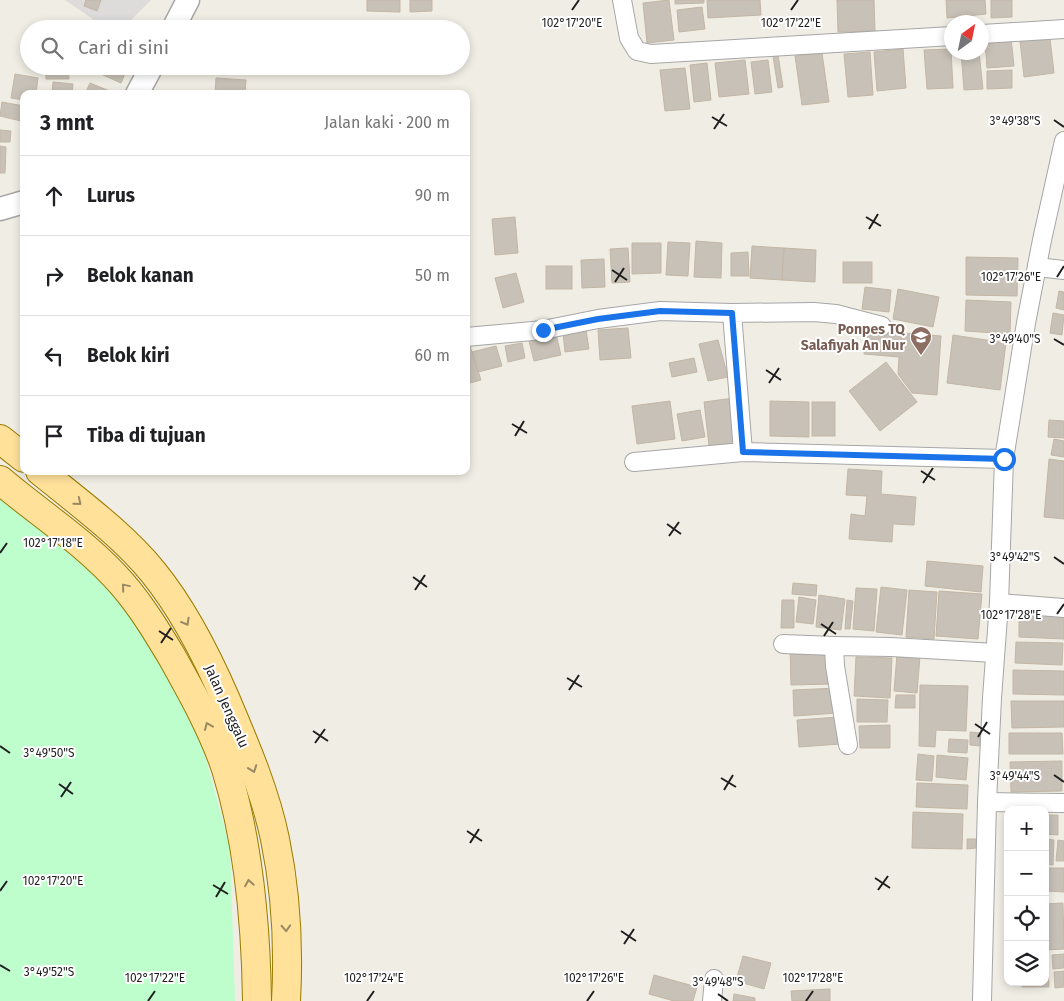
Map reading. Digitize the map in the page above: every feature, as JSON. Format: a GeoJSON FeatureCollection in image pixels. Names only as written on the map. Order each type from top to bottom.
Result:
{"type":"FeatureCollection","features":[{"type":"Feature","properties":{"kind":"main road"},"geometry":{"type":"LineString","coordinates":[[0,438],[20,455]]}},
{"type":"Feature","properties":{"kind":"main road","name":"Jalan Jenggalu"},"geometry":{"type":"LineString","coordinates":[[45,475],[110,529],[153,572],[183,616],[214,672],[242,737],[275,838],[283,886],[286,924],[288,966],[286,1001]]}},
{"type":"Feature","properties":{"kind":"main road","name":"Jalan Jenggalu"},"geometry":{"type":"LineString","coordinates":[[0,480],[94,556],[123,585],[144,613],[199,704],[226,769],[240,828],[250,892],[257,966],[257,1001]]}},
{"type":"Feature","properties":{"kind":"street"},"geometry":{"type":"LineString","coordinates":[[178,20],[188,0]]}},
{"type":"Feature","properties":{"kind":"street"},"geometry":{"type":"LineString","coordinates":[[622,0],[629,38],[637,51],[651,54],[944,36]]}},
{"type":"Feature","properties":{"kind":"street"},"geometry":{"type":"LineString","coordinates":[[989,33],[1064,28]]}},
{"type":"Feature","properties":{"kind":"street"},"geometry":{"type":"LineString","coordinates":[[139,90],[147,75]]}},
{"type":"Feature","properties":{"kind":"street"},"geometry":{"type":"LineString","coordinates":[[982,1001],[987,802],[999,603],[1004,459],[1026,323],[1064,141]]}},
{"type":"Feature","properties":{"kind":"street"},"geometry":{"type":"LineString","coordinates":[[0,209],[20,203]]}},
{"type":"Feature","properties":{"kind":"street"},"geometry":{"type":"LineString","coordinates":[[1037,267],[1064,270]]}},
{"type":"Feature","properties":{"kind":"street"},"geometry":{"type":"LineString","coordinates":[[470,337],[543,330],[598,319],[660,311],[732,313],[814,312],[836,314],[882,326]]}},
{"type":"Feature","properties":{"kind":"street"},"geometry":{"type":"LineString","coordinates":[[732,313],[743,452]]}},
{"type":"Feature","properties":{"kind":"street"},"geometry":{"type":"LineString","coordinates":[[634,462],[743,452],[1004,459]]}},
{"type":"Feature","properties":{"kind":"street"},"geometry":{"type":"LineString","coordinates":[[999,603],[1064,608]]}},
{"type":"Feature","properties":{"kind":"street"},"geometry":{"type":"LineString","coordinates":[[783,644],[890,647],[995,653]]}},
{"type":"Feature","properties":{"kind":"street"},"geometry":{"type":"LineString","coordinates":[[834,646],[835,666],[848,745]]}},
{"type":"Feature","properties":{"kind":"street"},"geometry":{"type":"LineString","coordinates":[[987,802],[1064,803]]}},
{"type":"Feature","properties":{"kind":"street"},"geometry":{"type":"LineString","coordinates":[[712,1001],[714,979]]}},
{"type":"Feature","properties":{"kind":"shaded area"},"geometry":{"type":"Polygon","coordinates":[[[65,0],[151,0],[131,20],[94,20],[65,0]]]}},
{"type":"Feature","properties":{"kind":"green space"},"geometry":{"type":"Polygon","coordinates":[[[0,488],[94,555],[196,723],[230,847],[235,1001],[0,1001],[0,488]]]}},
{"type":"Feature","properties":{"kind":"building"},"geometry":{"type":"Polygon","coordinates":[[[86,0],[101,0],[97,11],[84,6],[86,0]]]}},
{"type":"Feature","properties":{"kind":"building"},"geometry":{"type":"Polygon","coordinates":[[[367,0],[400,0],[400,12],[367,11],[367,0]]]}},
{"type":"Feature","properties":{"kind":"building"},"geometry":{"type":"Polygon","coordinates":[[[410,0],[432,0],[432,11],[410,12],[410,0]]]}},
{"type":"Feature","properties":{"kind":"building"},"geometry":{"type":"Polygon","coordinates":[[[669,0],[674,40],[647,43],[643,3],[669,0]]]}},
{"type":"Feature","properties":{"kind":"building"},"geometry":{"type":"Polygon","coordinates":[[[675,0],[704,0],[704,3],[675,4],[675,0]]]}},
{"type":"Feature","properties":{"kind":"building"},"geometry":{"type":"Polygon","coordinates":[[[707,0],[760,0],[761,15],[708,18],[707,0]]]}},
{"type":"Feature","properties":{"kind":"building"},"geometry":{"type":"Polygon","coordinates":[[[837,0],[874,0],[875,31],[838,32],[837,0]]]}},
{"type":"Feature","properties":{"kind":"building"},"geometry":{"type":"Polygon","coordinates":[[[946,0],[985,0],[986,14],[947,15],[946,0]]]}},
{"type":"Feature","properties":{"kind":"building"},"geometry":{"type":"Polygon","coordinates":[[[991,0],[1012,0],[1012,17],[991,18],[991,0]]]}},
{"type":"Feature","properties":{"kind":"building"},"geometry":{"type":"Polygon","coordinates":[[[702,7],[705,29],[679,32],[677,10],[702,7]]]}},
{"type":"Feature","properties":{"kind":"building"},"geometry":{"type":"Polygon","coordinates":[[[1011,38],[1014,66],[987,68],[989,40],[1011,38]]]}},
{"type":"Feature","properties":{"kind":"building"},"geometry":{"type":"Polygon","coordinates":[[[1050,38],[1054,73],[1024,77],[1020,41],[1050,38]]]}},
{"type":"Feature","properties":{"kind":"building"},"geometry":{"type":"Polygon","coordinates":[[[903,49],[906,88],[877,91],[874,52],[903,49]]]}},
{"type":"Feature","properties":{"kind":"building"},"geometry":{"type":"Polygon","coordinates":[[[944,49],[944,60],[952,60],[953,88],[927,89],[924,50],[944,49]]]}},
{"type":"Feature","properties":{"kind":"building"},"geometry":{"type":"Polygon","coordinates":[[[870,52],[873,95],[848,97],[844,54],[870,52]]]}},
{"type":"Feature","properties":{"kind":"building"},"geometry":{"type":"Polygon","coordinates":[[[822,53],[829,102],[802,105],[795,56],[822,53]]]}},
{"type":"Feature","properties":{"kind":"building"},"geometry":{"type":"Polygon","coordinates":[[[778,55],[783,87],[778,88],[773,56],[778,55]]]}},
{"type":"Feature","properties":{"kind":"building"},"geometry":{"type":"Polygon","coordinates":[[[745,60],[749,94],[719,97],[715,63],[745,60]]]}},
{"type":"Feature","properties":{"kind":"building"},"geometry":{"type":"Polygon","coordinates":[[[768,60],[772,92],[755,94],[751,62],[768,60]]]}},
{"type":"Feature","properties":{"kind":"building"},"geometry":{"type":"Polygon","coordinates":[[[962,60],[980,60],[983,89],[964,90],[962,60]]]}},
{"type":"Feature","properties":{"kind":"building"},"geometry":{"type":"Polygon","coordinates":[[[707,63],[711,100],[694,102],[690,65],[707,63]]]}},
{"type":"Feature","properties":{"kind":"building"},"geometry":{"type":"Polygon","coordinates":[[[685,68],[690,109],[665,111],[660,70],[685,68]]]}},
{"type":"Feature","properties":{"kind":"building"},"geometry":{"type":"Polygon","coordinates":[[[1012,70],[1012,88],[987,89],[987,71],[1012,70]]]}},
{"type":"Feature","properties":{"kind":"building"},"geometry":{"type":"Polygon","coordinates":[[[15,74],[38,78],[36,90],[20,90],[20,99],[11,98],[15,74]]]}},
{"type":"Feature","properties":{"kind":"building"},"geometry":{"type":"Polygon","coordinates":[[[46,75],[69,75],[69,79],[46,79],[46,75]]]}},
{"type":"Feature","properties":{"kind":"building"},"geometry":{"type":"Polygon","coordinates":[[[103,75],[124,75],[121,83],[103,75]]]}},
{"type":"Feature","properties":{"kind":"building"},"geometry":{"type":"Polygon","coordinates":[[[216,78],[246,80],[245,90],[215,90],[216,78]]]}},
{"type":"Feature","properties":{"kind":"building"},"geometry":{"type":"Polygon","coordinates":[[[53,82],[73,84],[72,90],[52,90],[53,82]]]}},
{"type":"Feature","properties":{"kind":"building"},"geometry":{"type":"Polygon","coordinates":[[[90,83],[107,90],[87,90],[90,83]]]}},
{"type":"Feature","properties":{"kind":"building"},"geometry":{"type":"Polygon","coordinates":[[[2,102],[20,105],[20,121],[0,116],[2,102]]]}},
{"type":"Feature","properties":{"kind":"building"},"geometry":{"type":"Polygon","coordinates":[[[0,130],[11,131],[10,142],[0,142],[0,130]]]}},
{"type":"Feature","properties":{"kind":"building"},"geometry":{"type":"Polygon","coordinates":[[[0,146],[6,147],[5,173],[0,173],[0,146]]]}},
{"type":"Feature","properties":{"kind":"building"},"geometry":{"type":"Polygon","coordinates":[[[515,217],[518,253],[495,255],[492,219],[515,217]]]}},
{"type":"Feature","properties":{"kind":"building"},"geometry":{"type":"Polygon","coordinates":[[[696,241],[722,243],[721,278],[694,277],[696,241]]]}},
{"type":"Feature","properties":{"kind":"building"},"geometry":{"type":"Polygon","coordinates":[[[668,242],[690,243],[688,276],[666,275],[668,242]]]}},
{"type":"Feature","properties":{"kind":"building"},"geometry":{"type":"Polygon","coordinates":[[[632,243],[661,243],[661,273],[632,274],[632,243]]]}},
{"type":"Feature","properties":{"kind":"building"},"geometry":{"type":"Polygon","coordinates":[[[752,246],[784,248],[782,280],[750,278],[752,246]]]}},
{"type":"Feature","properties":{"kind":"building"},"geometry":{"type":"Polygon","coordinates":[[[628,248],[630,282],[612,283],[610,249],[628,248]]]}},
{"type":"Feature","properties":{"kind":"building"},"geometry":{"type":"Polygon","coordinates":[[[784,248],[816,250],[815,282],[782,280],[784,248]]]}},
{"type":"Feature","properties":{"kind":"building"},"geometry":{"type":"Polygon","coordinates":[[[748,252],[749,276],[731,276],[731,253],[748,252]]]}},
{"type":"Feature","properties":{"kind":"building"},"geometry":{"type":"Polygon","coordinates":[[[966,257],[1018,258],[1017,296],[966,295],[966,257]]]}},
{"type":"Feature","properties":{"kind":"building"},"geometry":{"type":"Polygon","coordinates":[[[604,259],[605,287],[582,288],[581,260],[604,259]]]}},
{"type":"Feature","properties":{"kind":"building"},"geometry":{"type":"Polygon","coordinates":[[[843,262],[872,262],[872,283],[843,283],[843,262]]]}},
{"type":"Feature","properties":{"kind":"building"},"geometry":{"type":"Polygon","coordinates":[[[546,266],[572,266],[572,289],[546,289],[546,266]]]}},
{"type":"Feature","properties":{"kind":"building"},"geometry":{"type":"Polygon","coordinates":[[[516,273],[524,302],[503,308],[495,278],[516,273]]]}},
{"type":"Feature","properties":{"kind":"building"},"geometry":{"type":"Polygon","coordinates":[[[865,287],[891,290],[889,312],[862,309],[865,287]]]}},
{"type":"Feature","properties":{"kind":"building"},"geometry":{"type":"Polygon","coordinates":[[[898,289],[939,297],[933,327],[893,319],[898,289]]]}},
{"type":"Feature","properties":{"kind":"building"},"geometry":{"type":"Polygon","coordinates":[[[1059,291],[1064,292],[1064,310],[1056,308],[1059,291]]]}},
{"type":"Feature","properties":{"kind":"building"},"geometry":{"type":"Polygon","coordinates":[[[966,300],[1011,302],[1010,334],[965,331],[966,300]]]}},
{"type":"Feature","properties":{"kind":"building"},"geometry":{"type":"Polygon","coordinates":[[[1053,313],[1064,315],[1062,335],[1050,333],[1053,313]]]}},
{"type":"Feature","properties":{"kind":"building"},"geometry":{"type":"Polygon","coordinates":[[[628,328],[631,358],[600,360],[598,330],[628,328]]]}},
{"type":"Feature","properties":{"kind":"building"},"geometry":{"type":"Polygon","coordinates":[[[586,330],[589,349],[565,352],[563,333],[586,330]]]}},
{"type":"Feature","properties":{"kind":"building"},"geometry":{"type":"Polygon","coordinates":[[[866,330],[941,336],[937,395],[912,393],[898,374],[899,357],[864,354],[866,330]]]}},
{"type":"Feature","properties":{"kind":"building"},"geometry":{"type":"Polygon","coordinates":[[[556,334],[561,355],[534,361],[529,341],[556,334]]]}},
{"type":"Feature","properties":{"kind":"building"},"geometry":{"type":"Polygon","coordinates":[[[953,335],[1006,343],[1000,390],[947,383],[953,335]]]}},
{"type":"Feature","properties":{"kind":"building"},"geometry":{"type":"Polygon","coordinates":[[[718,340],[728,377],[708,381],[699,344],[718,340]]]}},
{"type":"Feature","properties":{"kind":"building"},"geometry":{"type":"Polygon","coordinates":[[[522,343],[525,358],[508,362],[505,346],[522,343]]]}},
{"type":"Feature","properties":{"kind":"building"},"geometry":{"type":"Polygon","coordinates":[[[470,346],[481,380],[470,383],[470,346]]]}},
{"type":"Feature","properties":{"kind":"building"},"geometry":{"type":"Polygon","coordinates":[[[496,346],[502,366],[478,372],[472,352],[496,346]]]}},
{"type":"Feature","properties":{"kind":"building"},"geometry":{"type":"Polygon","coordinates":[[[694,358],[697,372],[672,377],[669,363],[694,358]]]}},
{"type":"Feature","properties":{"kind":"building"},"geometry":{"type":"Polygon","coordinates":[[[886,362],[917,402],[880,431],[849,391],[886,362]]]}},
{"type":"Feature","properties":{"kind":"building"},"geometry":{"type":"Polygon","coordinates":[[[734,398],[740,443],[709,446],[704,402],[734,398]]]}},
{"type":"Feature","properties":{"kind":"building"},"geometry":{"type":"Polygon","coordinates":[[[670,401],[675,439],[637,444],[632,406],[670,401]]]}},
{"type":"Feature","properties":{"kind":"building"},"geometry":{"type":"Polygon","coordinates":[[[770,401],[809,402],[809,437],[770,436],[770,401]]]}},
{"type":"Feature","properties":{"kind":"building"},"geometry":{"type":"Polygon","coordinates":[[[812,402],[835,402],[835,436],[812,436],[812,402]]]}},
{"type":"Feature","properties":{"kind":"building"},"geometry":{"type":"Polygon","coordinates":[[[700,410],[705,437],[682,441],[677,414],[700,410]]]}},
{"type":"Feature","properties":{"kind":"building"},"geometry":{"type":"Polygon","coordinates":[[[1049,420],[1064,421],[1064,438],[1048,437],[1049,420]]]}},
{"type":"Feature","properties":{"kind":"building"},"geometry":{"type":"Polygon","coordinates":[[[1054,439],[1064,441],[1064,457],[1051,455],[1054,439]]]}},
{"type":"Feature","properties":{"kind":"building"},"geometry":{"type":"Polygon","coordinates":[[[1049,459],[1064,461],[1064,519],[1044,517],[1049,459]]]}},
{"type":"Feature","properties":{"kind":"building"},"geometry":{"type":"Polygon","coordinates":[[[848,469],[882,471],[881,494],[916,497],[914,525],[893,524],[892,542],[849,539],[851,514],[865,516],[867,496],[846,495],[848,469]]]}},
{"type":"Feature","properties":{"kind":"building"},"geometry":{"type":"Polygon","coordinates":[[[927,561],[983,566],[981,592],[925,586],[927,561]]]}},
{"type":"Feature","properties":{"kind":"building"},"geometry":{"type":"Polygon","coordinates":[[[793,583],[817,585],[816,596],[792,594],[793,583]]]}},
{"type":"Feature","properties":{"kind":"building"},"geometry":{"type":"Polygon","coordinates":[[[881,587],[907,590],[902,635],[876,632],[881,587]]]}},
{"type":"Feature","properties":{"kind":"building"},"geometry":{"type":"Polygon","coordinates":[[[856,588],[877,589],[874,631],[853,629],[856,588]]]}},
{"type":"Feature","properties":{"kind":"building"},"geometry":{"type":"Polygon","coordinates":[[[909,590],[937,592],[934,639],[906,637],[909,590]]]}},
{"type":"Feature","properties":{"kind":"building"},"geometry":{"type":"Polygon","coordinates":[[[939,591],[982,594],[978,639],[936,636],[939,591]]]}},
{"type":"Feature","properties":{"kind":"building"},"geometry":{"type":"Polygon","coordinates":[[[819,595],[845,599],[841,630],[816,627],[819,595]]]}},
{"type":"Feature","properties":{"kind":"building"},"geometry":{"type":"Polygon","coordinates":[[[799,597],[816,600],[813,624],[796,622],[799,597]]]}},
{"type":"Feature","properties":{"kind":"building"},"geometry":{"type":"Polygon","coordinates":[[[782,600],[794,600],[794,628],[781,628],[782,600]]]}},
{"type":"Feature","properties":{"kind":"building"},"geometry":{"type":"Polygon","coordinates":[[[847,600],[853,601],[850,629],[845,629],[847,600]]]}},
{"type":"Feature","properties":{"kind":"building"},"geometry":{"type":"Polygon","coordinates":[[[1019,610],[1064,612],[1064,639],[1019,637],[1019,610]]]}},
{"type":"Feature","properties":{"kind":"building"},"geometry":{"type":"Polygon","coordinates":[[[1016,642],[1063,643],[1062,665],[1015,663],[1016,642]]]}},
{"type":"Feature","properties":{"kind":"building"},"geometry":{"type":"Polygon","coordinates":[[[833,648],[834,684],[791,685],[790,649],[833,648]]]}},
{"type":"Feature","properties":{"kind":"building"},"geometry":{"type":"Polygon","coordinates":[[[897,654],[920,656],[917,693],[894,691],[897,654]]]}},
{"type":"Feature","properties":{"kind":"building"},"geometry":{"type":"Polygon","coordinates":[[[856,657],[892,658],[890,698],[854,696],[856,657]]]}},
{"type":"Feature","properties":{"kind":"building"},"geometry":{"type":"Polygon","coordinates":[[[1013,670],[1064,671],[1064,695],[1013,694],[1013,670]]]}},
{"type":"Feature","properties":{"kind":"building"},"geometry":{"type":"Polygon","coordinates":[[[920,685],[968,686],[966,731],[936,730],[935,747],[919,746],[920,685]]]}},
{"type":"Feature","properties":{"kind":"building"},"geometry":{"type":"Polygon","coordinates":[[[838,688],[839,713],[794,716],[793,690],[838,688]]]}},
{"type":"Feature","properties":{"kind":"building"},"geometry":{"type":"Polygon","coordinates":[[[896,695],[915,695],[915,708],[895,708],[896,695]]]}},
{"type":"Feature","properties":{"kind":"building"},"geometry":{"type":"Polygon","coordinates":[[[857,699],[888,700],[887,722],[857,722],[857,699]]]}},
{"type":"Feature","properties":{"kind":"building"},"geometry":{"type":"Polygon","coordinates":[[[1011,701],[1064,701],[1064,727],[1012,728],[1011,701]]]}},
{"type":"Feature","properties":{"kind":"building"},"geometry":{"type":"Polygon","coordinates":[[[838,717],[840,744],[799,747],[797,720],[838,717]]]}},
{"type":"Feature","properties":{"kind":"building"},"geometry":{"type":"Polygon","coordinates":[[[890,725],[890,748],[860,748],[859,726],[890,725]]]}},
{"type":"Feature","properties":{"kind":"building"},"geometry":{"type":"Polygon","coordinates":[[[970,732],[980,733],[980,746],[970,745],[970,732]]]}},
{"type":"Feature","properties":{"kind":"building"},"geometry":{"type":"Polygon","coordinates":[[[1009,733],[1062,733],[1063,754],[1009,754],[1009,733]]]}},
{"type":"Feature","properties":{"kind":"building"},"geometry":{"type":"Polygon","coordinates":[[[949,739],[968,740],[967,753],[948,752],[949,739]]]}},
{"type":"Feature","properties":{"kind":"building"},"geometry":{"type":"Polygon","coordinates":[[[918,754],[934,756],[932,781],[916,780],[918,754]]]}},
{"type":"Feature","properties":{"kind":"building"},"geometry":{"type":"Polygon","coordinates":[[[937,755],[968,758],[966,780],[936,777],[937,755]]]}},
{"type":"Feature","properties":{"kind":"building"},"geometry":{"type":"Polygon","coordinates":[[[1062,761],[1062,791],[1011,792],[1010,762],[1062,761]]]}},
{"type":"Feature","properties":{"kind":"building"},"geometry":{"type":"Polygon","coordinates":[[[917,783],[968,785],[967,809],[916,807],[917,783]]]}},
{"type":"Feature","properties":{"kind":"building"},"geometry":{"type":"Polygon","coordinates":[[[913,812],[963,814],[962,849],[912,848],[913,812]]]}},
{"type":"Feature","properties":{"kind":"building"},"geometry":{"type":"Polygon","coordinates":[[[1049,815],[1058,815],[1058,835],[1049,834],[1049,815]]]}},
{"type":"Feature","properties":{"kind":"building"},"geometry":{"type":"Polygon","coordinates":[[[967,839],[976,839],[976,848],[967,849],[967,839]]]}},
{"type":"Feature","properties":{"kind":"building"},"geometry":{"type":"Polygon","coordinates":[[[1049,839],[1054,840],[1053,865],[1049,864],[1049,839]]]}},
{"type":"Feature","properties":{"kind":"building"},"geometry":{"type":"Polygon","coordinates":[[[1058,840],[1064,841],[1064,861],[1056,861],[1058,840]]]}},
{"type":"Feature","properties":{"kind":"building"},"geometry":{"type":"Polygon","coordinates":[[[1049,868],[1064,868],[1064,892],[1049,891],[1049,868]]]}},
{"type":"Feature","properties":{"kind":"building"},"geometry":{"type":"Polygon","coordinates":[[[1063,903],[1064,949],[1049,950],[1049,904],[1063,903]]]}},
{"type":"Feature","properties":{"kind":"building"},"geometry":{"type":"Polygon","coordinates":[[[1064,954],[1064,968],[1053,969],[1052,955],[1064,954]]]}},
{"type":"Feature","properties":{"kind":"building"},"geometry":{"type":"Polygon","coordinates":[[[743,956],[771,963],[764,989],[736,981],[743,956]]]}},
{"type":"Feature","properties":{"kind":"building"},"geometry":{"type":"Polygon","coordinates":[[[1064,971],[1064,987],[1055,988],[1054,972],[1064,971]]]}},
{"type":"Feature","properties":{"kind":"building"},"geometry":{"type":"Polygon","coordinates":[[[654,975],[697,987],[693,1001],[674,1001],[649,994],[654,975]]]}},
{"type":"Feature","properties":{"kind":"building"},"geometry":{"type":"Polygon","coordinates":[[[1049,986],[1049,987],[1022,987],[1049,986]]]}},
{"type":"Feature","properties":{"kind":"building"},"geometry":{"type":"Polygon","coordinates":[[[830,989],[830,1001],[792,1001],[791,991],[830,989]]]}},
{"type":"Feature","properties":{"kind":"building"},"geometry":{"type":"Polygon","coordinates":[[[734,994],[755,998],[755,1001],[733,1001],[734,994]]]}},
{"type":"Feature","properties":{"kind":"place","name":"Ponpes TQ Salafiyah An Nur"},"geometry":{"type":"Point","coordinates":[921,356]}},
{"type":"Feature","properties":{"kind":"route"},"geometry":{"type":"LineString","coordinates":[[543,330],[598,319],[660,311],[732,313],[743,452],[1004,459]]}}]}
